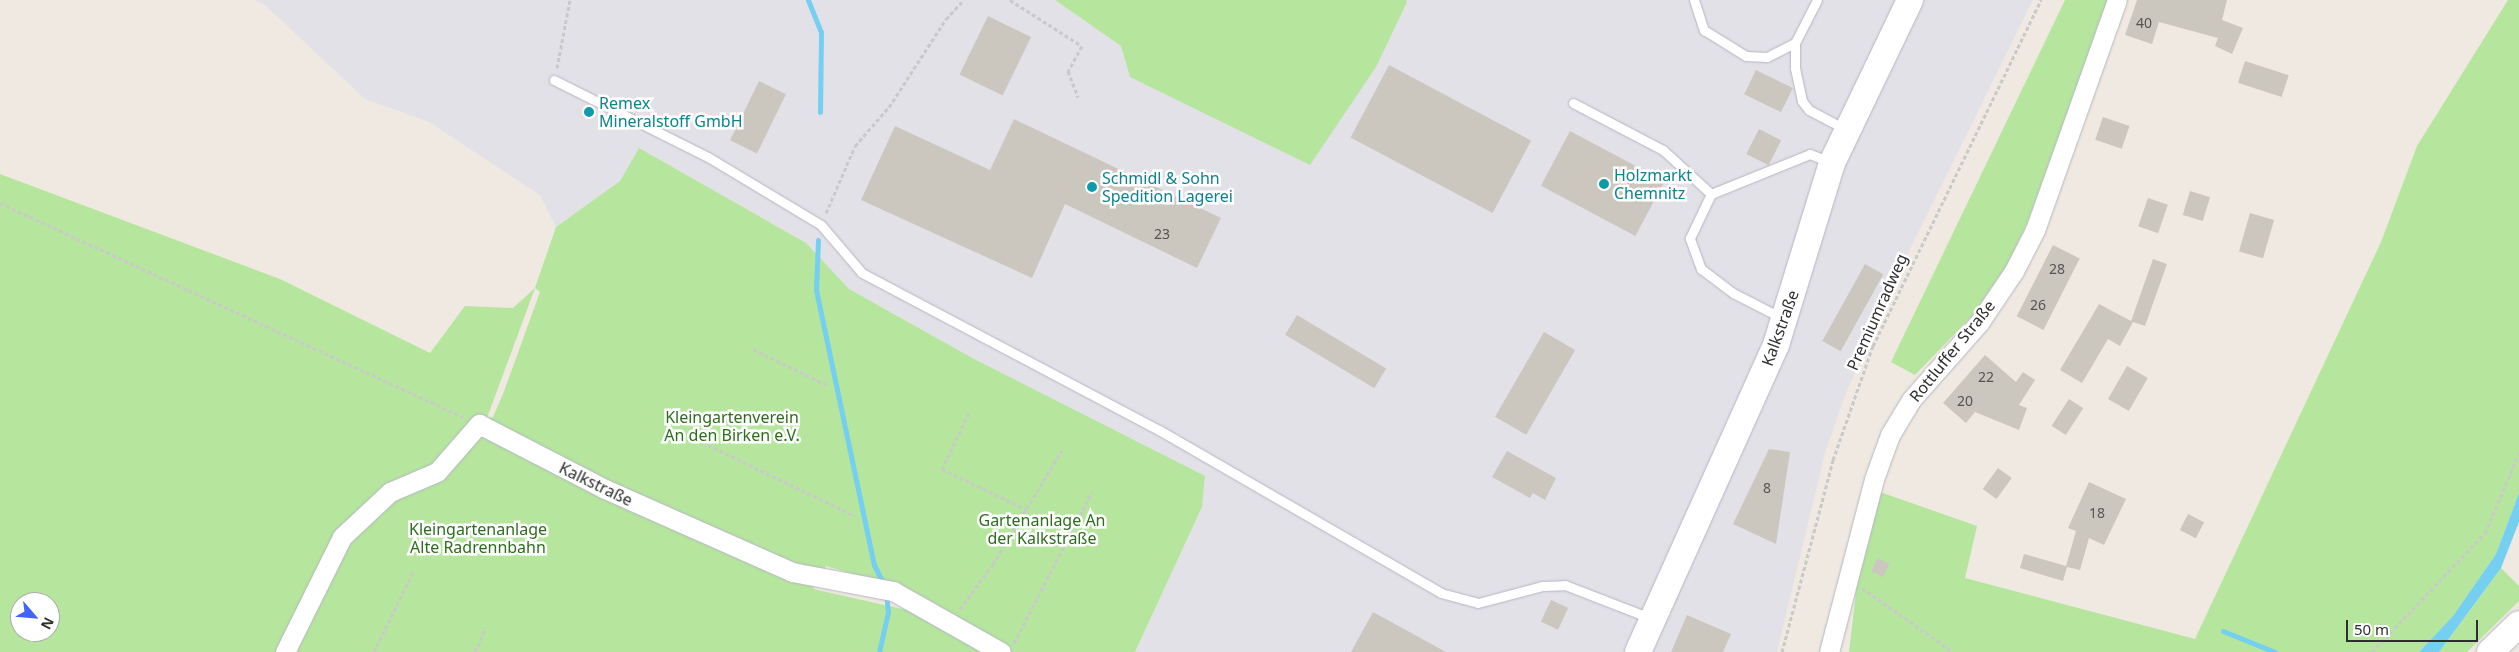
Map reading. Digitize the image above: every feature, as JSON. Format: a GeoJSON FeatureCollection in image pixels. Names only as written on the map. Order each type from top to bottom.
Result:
{"type":"FeatureCollection","features":[{"type":"Feature","properties":{"kind":"main road","name":"Kalkstraße"},"geometry":{"type":"LineString","coordinates":[[1638,652],[1651,618],[1786,320],[1832,163],[1910,0]]}},
{"type":"Feature","properties":{"kind":"main road"},"geometry":{"type":"LineString","coordinates":[[2490,652],[2519,624]]}},
{"type":"Feature","properties":{"kind":"street","name":"Rottluffer Straße"},"geometry":{"type":"LineString","coordinates":[[1829,652],[1848,578],[1890,436],[1911,400],[1979,323],[2014,271],[2035,230],[2117,0]]}},
{"type":"Feature","properties":{"kind":"street","name":"Kalkstraße"},"geometry":{"type":"LineString","coordinates":[[479,424],[606,489],[725,545],[792,572],[873,590],[893,591],[1001,652]]}},
{"type":"Feature","properties":{"kind":"street"},"geometry":{"type":"LineString","coordinates":[[285,652],[342,537],[390,492],[437,472],[479,424]]}},
{"type":"Feature","properties":{"kind":"lane"},"geometry":{"type":"LineString","coordinates":[[1694,0],[1704,30],[1746,56],[1767,57],[1795,43]]}},
{"type":"Feature","properties":{"kind":"lane"},"geometry":{"type":"LineString","coordinates":[[1818,0],[1795,43],[1795,68],[1802,101],[1809,110],[1847,130]]}},
{"type":"Feature","properties":{"kind":"lane"},"geometry":{"type":"LineString","coordinates":[[554,80],[708,156],[821,225],[862,273],[1167,434],[1441,593],[1478,603],[1542,586],[1565,585],[1651,618]]}},
{"type":"Feature","properties":{"kind":"lane"},"geometry":{"type":"LineString","coordinates":[[1573,103],[1663,150],[1711,194]]}},
{"type":"Feature","properties":{"kind":"lane"},"geometry":{"type":"LineString","coordinates":[[1786,320],[1733,293],[1701,269],[1690,238],[1711,194],[1810,154],[1832,163]]}},
{"type":"Feature","properties":{"kind":"path"},"geometry":{"type":"LineString","coordinates":[[554,80],[570,0]]}},
{"type":"Feature","properties":{"kind":"path"},"geometry":{"type":"LineString","coordinates":[[821,225],[855,146],[889,107],[946,19],[964,0]]}},
{"type":"Feature","properties":{"kind":"path"},"geometry":{"type":"LineString","coordinates":[[1010,0],[1082,46],[1068,71],[1078,97]]}},
{"type":"Feature","properties":{"kind":"path","name":"Premiumradweg"},"geometry":{"type":"LineString","coordinates":[[1782,652],[1814,525],[1863,370],[2041,0]]}},
{"type":"Feature","properties":{"kind":"path"},"geometry":{"type":"LineString","coordinates":[[0,202],[479,424]]}},
{"type":"Feature","properties":{"kind":"path"},"geometry":{"type":"LineString","coordinates":[[753,350],[827,385]]}},
{"type":"Feature","properties":{"kind":"path"},"geometry":{"type":"LineString","coordinates":[[969,413],[942,469],[1026,509]]}},
{"type":"Feature","properties":{"kind":"path"},"geometry":{"type":"LineString","coordinates":[[702,442],[855,516]]}},
{"type":"Feature","properties":{"kind":"path"},"geometry":{"type":"LineString","coordinates":[[950,623],[993,564],[1062,450]]}},
{"type":"Feature","properties":{"kind":"path"},"geometry":{"type":"LineString","coordinates":[[2372,652],[2485,533],[2519,453]]}},
{"type":"Feature","properties":{"kind":"path"},"geometry":{"type":"LineString","coordinates":[[1010,652],[1092,492]]}},
{"type":"Feature","properties":{"kind":"path"},"geometry":{"type":"LineString","coordinates":[[374,652],[414,570]]}},
{"type":"Feature","properties":{"kind":"path"},"geometry":{"type":"LineString","coordinates":[[1848,578],[1953,652]]}},
{"type":"Feature","properties":{"kind":"path"},"geometry":{"type":"LineString","coordinates":[[475,652],[486,626]]}},
{"type":"Feature","properties":{"kind":"shaded area"},"geometry":{"type":"Polygon","coordinates":[[[254,0],[1055,0],[1121,46],[1130,77],[1406,0],[2033,0],[1910,249],[1846,393],[1825,453],[1777,652],[1135,652],[1202,507],[976,360],[849,289],[806,243],[639,148],[620,181],[556,227],[540,195],[429,122],[365,99],[266,6],[254,0]]]}},
{"type":"Feature","properties":{"kind":"green space"},"geometry":{"type":"Polygon","coordinates":[[[1055,0],[1406,0],[1407,2],[1376,67],[1310,165],[1130,77],[1121,46],[1055,0]]]}},
{"type":"Feature","properties":{"kind":"green space"},"geometry":{"type":"Polygon","coordinates":[[[2065,0],[2110,0],[2026,226],[2006,267],[1971,317],[1915,375],[1891,362],[2065,0]]]}},
{"type":"Feature","properties":{"kind":"green space"},"geometry":{"type":"Polygon","coordinates":[[[2508,0],[2519,0],[2519,493],[2496,554],[2453,616],[2419,652],[1849,652],[1857,584],[1880,492],[1977,526],[1965,578],[2195,639],[2381,242],[2417,146],[2508,0]]]}},
{"type":"Feature","properties":{"kind":"green space"},"geometry":{"type":"Polygon","coordinates":[[[639,148],[806,243],[849,289],[976,360],[1205,476],[1202,507],[1135,652],[1012,652],[930,606],[874,580],[826,566],[813,589],[907,610],[981,652],[0,652],[0,174],[280,279],[430,353],[465,306],[513,308],[535,288],[556,227],[620,181],[639,148]],[[535,288],[487,418],[493,417],[503,394],[540,292],[535,288]]]}},
{"type":"Feature","properties":{"kind":"green space"},"geometry":{"type":"Polygon","coordinates":[[[2501,568],[2519,586],[2519,601],[2467,652],[2439,652],[2501,568]]]}},
{"type":"Feature","properties":{"kind":"water"},"geometry":{"type":"Polygon","coordinates":[[[2519,493],[2519,522],[2501,568],[2439,652],[2419,652],[2453,616],[2496,554],[2519,493]]]}},
{"type":"Feature","properties":{"kind":"building"},"geometry":{"type":"Polygon","coordinates":[[[2137,0],[2227,0],[2222,20],[2243,28],[2232,54],[2215,46],[2218,38],[2159,22],[2152,44],[2125,35],[2137,0]]]}},
{"type":"Feature","properties":{"kind":"building"},"geometry":{"type":"Polygon","coordinates":[[[988,16],[1031,37],[1003,95],[960,74],[988,16]]]}},
{"type":"Feature","properties":{"kind":"building"},"geometry":{"type":"Polygon","coordinates":[[[2245,61],[2289,75],[2282,97],[2238,83],[2245,61]]]}},
{"type":"Feature","properties":{"kind":"building"},"geometry":{"type":"Polygon","coordinates":[[[1389,65],[1531,141],[1493,213],[1351,137],[1389,65]]]}},
{"type":"Feature","properties":{"kind":"building"},"geometry":{"type":"Polygon","coordinates":[[[1756,70],[1793,88],[1781,112],[1744,94],[1756,70]]]}},
{"type":"Feature","properties":{"kind":"building"},"geometry":{"type":"Polygon","coordinates":[[[759,81],[786,94],[757,153],[730,140],[759,81]]]}},
{"type":"Feature","properties":{"kind":"building"},"geometry":{"type":"Polygon","coordinates":[[[2103,117],[2129,126],[2122,149],[2095,140],[2103,117]]]}},
{"type":"Feature","properties":{"kind":"building"},"geometry":{"type":"Polygon","coordinates":[[[1014,119],[1221,218],[1197,268],[1065,204],[1032,278],[861,200],[895,126],[990,170],[1014,119]]]}},
{"type":"Feature","properties":{"kind":"building"},"geometry":{"type":"Polygon","coordinates":[[[1759,129],[1781,140],[1769,165],[1746,154],[1759,129]]]}},
{"type":"Feature","properties":{"kind":"building","name":"Holzmarkt Chemnitz"},"geometry":{"type":"Polygon","coordinates":[[[1570,131],[1664,181],[1635,236],[1541,186],[1570,131]]]}},
{"type":"Feature","properties":{"kind":"building"},"geometry":{"type":"Polygon","coordinates":[[[2190,191],[2210,197],[2203,221],[2183,215],[2190,191]]]}},
{"type":"Feature","properties":{"kind":"building"},"geometry":{"type":"Polygon","coordinates":[[[2148,198],[2168,205],[2158,233],[2138,226],[2148,198]]]}},
{"type":"Feature","properties":{"kind":"building"},"geometry":{"type":"Polygon","coordinates":[[[2250,213],[2274,220],[2263,258],[2239,251],[2250,213]]]}},
{"type":"Feature","properties":{"kind":"building"},"geometry":{"type":"Polygon","coordinates":[[[2053,245],[2080,259],[2043,330],[2017,316],[2053,245]]]}},
{"type":"Feature","properties":{"kind":"building"},"geometry":{"type":"Polygon","coordinates":[[[2153,259],[2167,264],[2145,326],[2133,322],[2120,346],[2108,339],[2082,383],[2060,370],[2099,304],[2131,321],[2153,259]]]}},
{"type":"Feature","properties":{"kind":"building"},"geometry":{"type":"Polygon","coordinates":[[[1865,264],[1883,274],[1841,351],[1822,341],[1865,264]]]}},
{"type":"Feature","properties":{"kind":"building"},"geometry":{"type":"Polygon","coordinates":[[[1297,315],[1386,369],[1374,388],[1285,335],[1297,315]]]}},
{"type":"Feature","properties":{"kind":"building"},"geometry":{"type":"Polygon","coordinates":[[[1544,332],[1575,350],[1526,435],[1495,417],[1544,332]]]}},
{"type":"Feature","properties":{"kind":"building"},"geometry":{"type":"Polygon","coordinates":[[[1985,355],[2016,382],[2023,372],[2035,380],[2019,405],[2027,408],[2019,430],[1975,412],[1966,423],[1943,403],[1985,355]]]}},
{"type":"Feature","properties":{"kind":"building"},"geometry":{"type":"Polygon","coordinates":[[[2127,366],[2148,378],[2129,411],[2108,399],[2127,366]]]}},
{"type":"Feature","properties":{"kind":"building"},"geometry":{"type":"Polygon","coordinates":[[[2069,399],[2083,408],[2066,435],[2052,426],[2069,399]]]}},
{"type":"Feature","properties":{"kind":"building"},"geometry":{"type":"Polygon","coordinates":[[[1769,449],[1790,452],[1776,544],[1733,524],[1769,449]]]}},
{"type":"Feature","properties":{"kind":"building"},"geometry":{"type":"Polygon","coordinates":[[[1507,451],[1556,478],[1545,500],[1533,493],[1530,498],[1492,477],[1507,451]]]}},
{"type":"Feature","properties":{"kind":"building"},"geometry":{"type":"Polygon","coordinates":[[[1998,468],[2012,478],[1996,499],[1983,489],[1998,468]]]}},
{"type":"Feature","properties":{"kind":"building"},"geometry":{"type":"Polygon","coordinates":[[[2089,482],[2126,499],[2104,545],[2089,538],[2080,570],[2067,567],[2063,581],[2020,568],[2024,554],[2066,566],[2076,531],[2068,528],[2089,482]]]}},
{"type":"Feature","properties":{"kind":"building"},"geometry":{"type":"Polygon","coordinates":[[[2188,514],[2204,522],[2196,538],[2180,530],[2188,514]]]}},
{"type":"Feature","properties":{"kind":"building"},"geometry":{"type":"Polygon","coordinates":[[[1878,558],[1890,564],[1883,577],[1871,571],[1878,558]]]}},
{"type":"Feature","properties":{"kind":"building"},"geometry":{"type":"Polygon","coordinates":[[[1551,600],[1568,608],[1558,630],[1541,622],[1551,600]]]}},
{"type":"Feature","properties":{"kind":"building"},"geometry":{"type":"Polygon","coordinates":[[[1373,612],[1446,652],[1351,652],[1373,612]]]}},
{"type":"Feature","properties":{"kind":"building"},"geometry":{"type":"Polygon","coordinates":[[[1687,615],[1731,634],[1723,652],[1671,652],[1687,615]]]}},
{"type":"Feature","properties":{"kind":"waterway"},"geometry":{"type":"LineString","coordinates":[[808,0],[821,32],[820,112]]}},
{"type":"Feature","properties":{"kind":"waterway"},"geometry":{"type":"LineString","coordinates":[[818,240],[816,290],[874,565],[884,585]]}},
{"type":"Feature","properties":{"kind":"waterway"},"geometry":{"type":"LineString","coordinates":[[879,652],[888,612],[886,594]]}},
{"type":"Feature","properties":{"kind":"waterway"},"geometry":{"type":"LineString","coordinates":[[2223,631],[2275,652]]}},
{"type":"Feature","properties":{"kind":"place","name":"Remex Mineralstoff GmbH"},"geometry":{"type":"Point","coordinates":[589,112]}},
{"type":"Feature","properties":{"kind":"place","name":"Holzmarkt Chemnitz"},"geometry":{"type":"Point","coordinates":[1604,184]}},
{"type":"Feature","properties":{"kind":"place","name":"Schmidl & Sohn Spedition Lagerei"},"geometry":{"type":"Point","coordinates":[1092,187]}},
{"type":"Feature","properties":{"kind":"park label","name":"Kleingartenverein An den Birken e.V."},"geometry":{"type":"Point","coordinates":[732,426]}},
{"type":"Feature","properties":{"kind":"park label","name":"Gartenanlage An der Kalkstraße"},"geometry":{"type":"Point","coordinates":[1042,529]}},
{"type":"Feature","properties":{"kind":"park label","name":"Kleingartenanlage Alte Radrennbahn"},"geometry":{"type":"Point","coordinates":[478,538]}}]}
